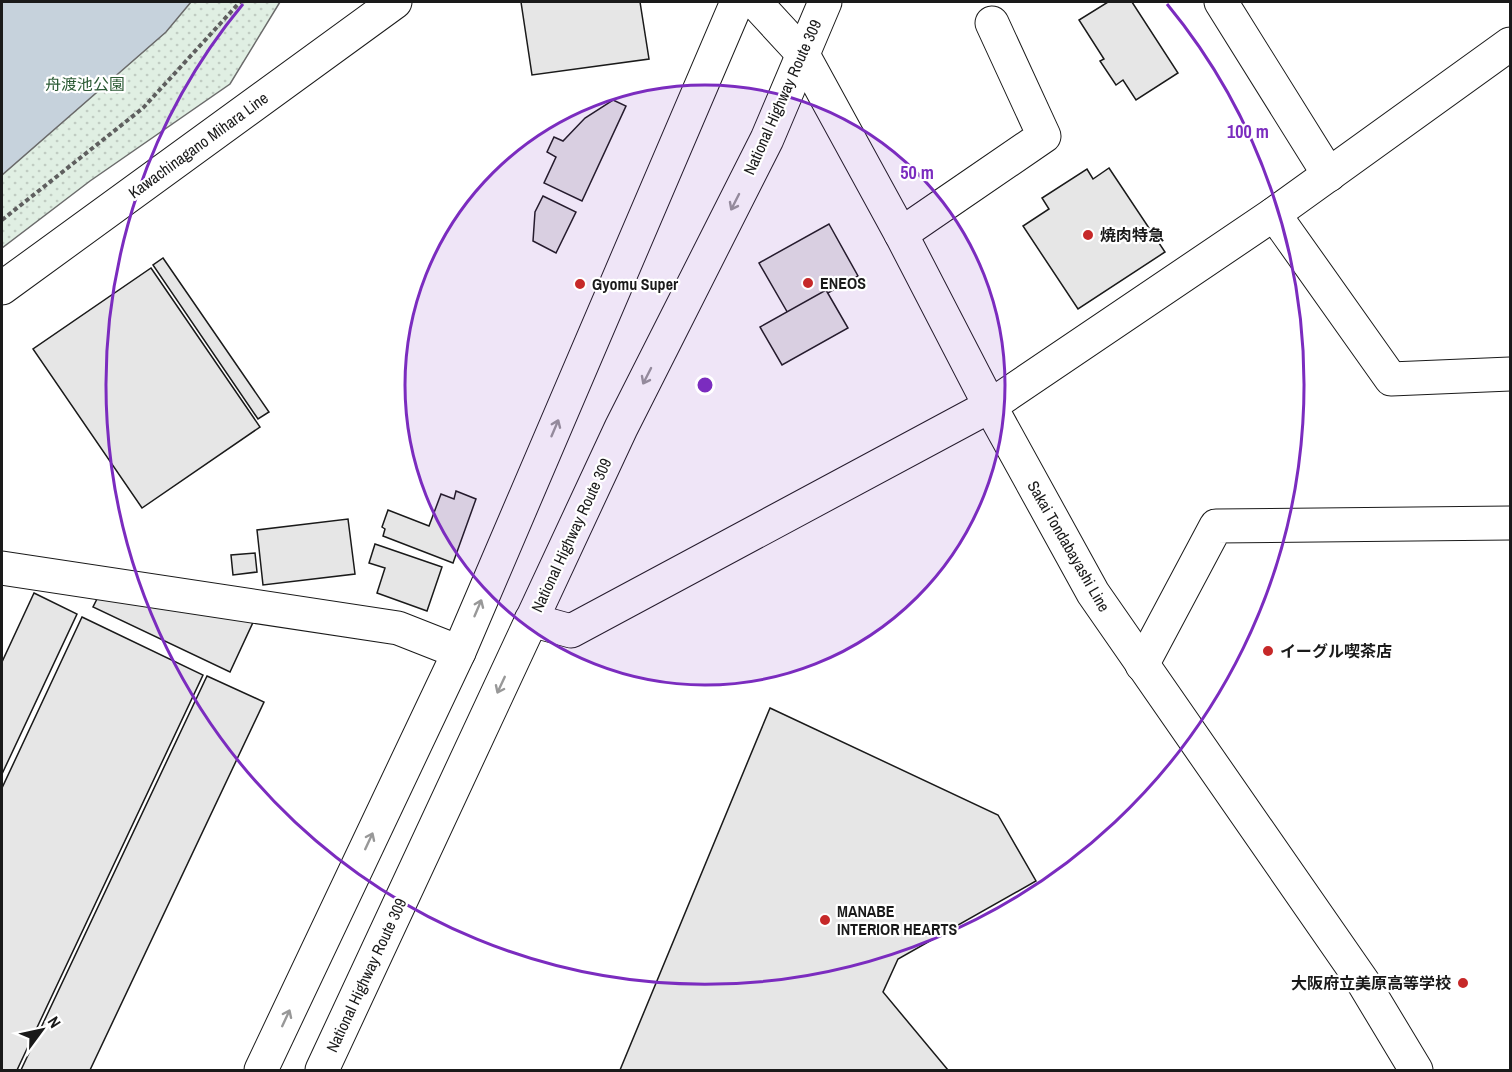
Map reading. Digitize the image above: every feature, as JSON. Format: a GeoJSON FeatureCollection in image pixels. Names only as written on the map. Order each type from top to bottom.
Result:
{"type":"FeatureCollection","features":[{"type":"Feature","properties":{"kind":"main road","name":"Kawachinagano Mihara Line"},"geometry":{"type":"LineString","coordinates":[[2,288],[395,2]]}},
{"type":"Feature","properties":{"kind":"main road"},"geometry":{"type":"LineString","coordinates":[[261,1071],[459,652],[737,2]]}},
{"type":"Feature","properties":{"kind":"main road","name":"Sakai Tondabayashi Line"},"geometry":{"type":"LineString","coordinates":[[755,2],[802,53],[901,234],[990,406],[1093,593],[1363,982],[1416,1071]]}},
{"type":"Feature","properties":{"kind":"main road","name":"National Highway Route 309"},"geometry":{"type":"LineString","coordinates":[[322,1071],[621,428],[767,139],[825,2]]}},
{"type":"Feature","properties":{"kind":"main road"},"geometry":{"type":"LineString","coordinates":[[1221,2],[1329,175]]}},
{"type":"Feature","properties":{"kind":"main road"},"geometry":{"type":"LineString","coordinates":[[901,234],[1044,136],[992,23]]}},
{"type":"Feature","properties":{"kind":"main road"},"geometry":{"type":"LineString","coordinates":[[531,620],[571,631],[990,406],[1274,214],[1510,44]]}},
{"type":"Feature","properties":{"kind":"main road"},"geometry":{"type":"LineString","coordinates":[[1274,214],[1391,380],[1510,374]]}},
{"type":"Feature","properties":{"kind":"main road"},"geometry":{"type":"LineString","coordinates":[[1142,665],[1216,526],[1510,523]]}},
{"type":"Feature","properties":{"kind":"main road"},"geometry":{"type":"LineString","coordinates":[[2,568],[398,628],[459,652]]}},
{"type":"Feature","properties":{"kind":"path"},"geometry":{"type":"LineString","coordinates":[[2,220],[143,108],[240,2]]}},
{"type":"Feature","properties":{"kind":"green space","name":"舟渡池公園"},"geometry":{"type":"Polygon","coordinates":[[[2,2],[280,2],[230,84],[90,181],[2,248],[2,2]]]}},
{"type":"Feature","properties":{"kind":"shaded area"},"geometry":{"type":"Polygon","coordinates":[[[2,2],[191,2],[166,32],[2,175],[2,2]]]}},
{"type":"Feature","properties":{"kind":"building"},"geometry":{"type":"Polygon","coordinates":[[[521,2],[640,2],[649,59],[532,75],[521,2]]]}},
{"type":"Feature","properties":{"kind":"building"},"geometry":{"type":"Polygon","coordinates":[[[1108,2],[1132,2],[1178,73],[1136,100],[1123,80],[1116,85],[1100,61],[1104,59],[1079,20],[1108,2]]]}},
{"type":"Feature","properties":{"kind":"building"},"geometry":{"type":"Polygon","coordinates":[[[613,100],[626,106],[582,201],[544,183],[556,157],[547,152],[554,137],[563,141],[585,118],[613,100]]]}},
{"type":"Feature","properties":{"kind":"building"},"geometry":{"type":"Polygon","coordinates":[[[1109,168],[1165,252],[1078,309],[1023,226],[1049,209],[1042,198],[1087,169],[1093,179],[1109,168]]]}},
{"type":"Feature","properties":{"kind":"building"},"geometry":{"type":"Polygon","coordinates":[[[543,196],[576,212],[556,253],[533,241],[535,212],[543,196]]]}},
{"type":"Feature","properties":{"kind":"building"},"geometry":{"type":"Polygon","coordinates":[[[829,224],[858,276],[789,315],[759,263],[829,224]]]}},
{"type":"Feature","properties":{"kind":"building"},"geometry":{"type":"Polygon","coordinates":[[[163,258],[269,412],[258,419],[153,265],[163,258]]]}},
{"type":"Feature","properties":{"kind":"building"},"geometry":{"type":"Polygon","coordinates":[[[151,268],[260,427],[142,508],[33,349],[151,268]]]}},
{"type":"Feature","properties":{"kind":"building"},"geometry":{"type":"Polygon","coordinates":[[[826,290],[848,328],[782,365],[760,327],[826,290]]]}},
{"type":"Feature","properties":{"kind":"building"},"geometry":{"type":"Polygon","coordinates":[[[456,491],[476,499],[453,563],[383,536],[385,529],[382,527],[388,510],[429,526],[441,494],[454,499],[456,491]]]}},
{"type":"Feature","properties":{"kind":"building"},"geometry":{"type":"Polygon","coordinates":[[[348,519],[355,574],[263,585],[257,530],[348,519]]]}},
{"type":"Feature","properties":{"kind":"building"},"geometry":{"type":"Polygon","coordinates":[[[375,544],[442,567],[427,611],[377,593],[385,568],[369,563],[375,544]]]}},
{"type":"Feature","properties":{"kind":"building"},"geometry":{"type":"Polygon","coordinates":[[[255,553],[257,572],[233,575],[231,555],[255,553]]]}},
{"type":"Feature","properties":{"kind":"building"},"geometry":{"type":"Polygon","coordinates":[[[34,593],[77,614],[2,774],[2,662],[34,593]]]}},
{"type":"Feature","properties":{"kind":"building"},"geometry":{"type":"Polygon","coordinates":[[[98,597],[255,618],[230,672],[93,607],[98,597]]]}},
{"type":"Feature","properties":{"kind":"building"},"geometry":{"type":"Polygon","coordinates":[[[82,617],[203,675],[17,1070],[2,1070],[2,788],[82,617]]]}},
{"type":"Feature","properties":{"kind":"building"},"geometry":{"type":"Polygon","coordinates":[[[207,676],[264,702],[90,1070],[21,1070],[207,676]]]}},
{"type":"Feature","properties":{"kind":"building","name":"MANABE INTERIOR HEARTS"},"geometry":{"type":"Polygon","coordinates":[[[770,708],[998,815],[1036,881],[898,959],[883,992],[948,1070],[620,1070],[770,708]]]}},
{"type":"Feature","properties":{"kind":"place","name":"焼肉特急"},"geometry":{"type":"Point","coordinates":[1088,235]}},
{"type":"Feature","properties":{"kind":"place","name":"ENEOS"},"geometry":{"type":"Point","coordinates":[808,283]}},
{"type":"Feature","properties":{"kind":"place","name":"Gyomu Super"},"geometry":{"type":"Point","coordinates":[580,284]}},
{"type":"Feature","properties":{"kind":"place","name":"イーグル喫茶店"},"geometry":{"type":"Point","coordinates":[1268,651]}},
{"type":"Feature","properties":{"kind":"place","name":"MANABE INTERIOR HEARTS"},"geometry":{"type":"Point","coordinates":[825,920]}},
{"type":"Feature","properties":{"kind":"place","name":"大阪府立美原高等学校"},"geometry":{"type":"Point","coordinates":[1463,983]}}]}
